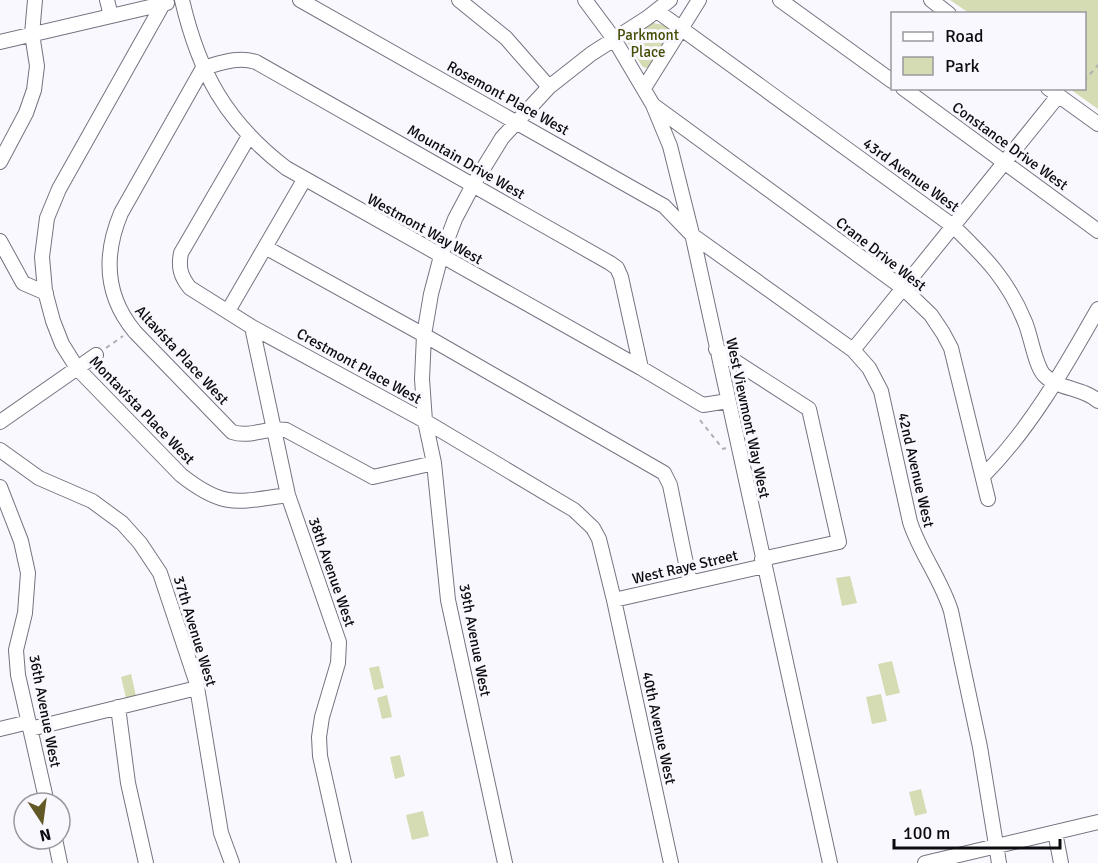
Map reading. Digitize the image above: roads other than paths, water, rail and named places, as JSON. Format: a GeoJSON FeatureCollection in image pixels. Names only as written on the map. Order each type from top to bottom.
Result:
{"type":"FeatureCollection","features":[{"type":"Feature","properties":{"kind":"street"},"geometry":{"type":"LineString","coordinates":[[0,162],[26,113],[34,90],[38,66],[32,34],[35,0]]}},
{"type":"Feature","properties":{"kind":"street"},"geometry":{"type":"LineString","coordinates":[[107,0],[111,16]]}},
{"type":"Feature","properties":{"kind":"street"},"geometry":{"type":"LineString","coordinates":[[0,42],[181,0]]}},
{"type":"Feature","properties":{"kind":"street","name":"Westmont Way West"},"geometry":{"type":"LineString","coordinates":[[181,0],[190,36],[203,68],[222,103],[249,136],[274,159],[304,180],[703,405],[728,401]]}},
{"type":"Feature","properties":{"kind":"street","name":"Rosemont Place West"},"geometry":{"type":"LineString","coordinates":[[300,0],[664,206],[693,235]]}},
{"type":"Feature","properties":{"kind":"street"},"geometry":{"type":"LineString","coordinates":[[459,0],[506,38],[549,87]]}},
{"type":"Feature","properties":{"kind":"street","name":"West Viewmont Way West"},"geometry":{"type":"LineString","coordinates":[[585,0],[614,39],[644,88],[669,146],[693,235],[716,349],[830,863]]}},
{"type":"Feature","properties":{"kind":"street","name":"39th Avenue West"},"geometry":{"type":"LineString","coordinates":[[505,863],[448,600],[434,463],[425,421],[422,379],[424,335],[441,256],[455,219],[502,138],[549,87],[670,0]]}},
{"type":"Feature","properties":{"kind":"street"},"geometry":{"type":"LineString","coordinates":[[644,88],[677,31],[699,0]]}},
{"type":"Feature","properties":{"kind":"street"},"geometry":{"type":"LineString","coordinates":[[780,0],[891,80]]}},
{"type":"Feature","properties":{"kind":"street"},"geometry":{"type":"LineString","coordinates":[[931,0],[946,12]]}},
{"type":"Feature","properties":{"kind":"street","name":"Montavista Place West"},"geometry":{"type":"LineString","coordinates":[[164,4],[59,189],[47,218],[42,257],[46,293],[53,321],[62,344],[77,368],[181,475],[202,491],[216,498],[238,502],[288,495]]}},
{"type":"Feature","properties":{"kind":"street","name":"43rd Avenue West"},"geometry":{"type":"LineString","coordinates":[[657,11],[677,31],[953,226],[992,264],[1011,291],[1026,323],[1042,372],[1055,384]]}},
{"type":"Feature","properties":{"kind":"street","name":"Mountain Drive West"},"geometry":{"type":"LineString","coordinates":[[203,68],[237,60],[246,59],[256,62],[617,268],[641,368]]}},
{"type":"Feature","properties":{"kind":"street","name":"Altavista Place West"},"geometry":{"type":"LineString","coordinates":[[203,68],[121,213],[113,232],[109,268],[112,288],[124,319],[232,432],[240,435],[274,428]]}},
{"type":"Feature","properties":{"kind":"street","name":"Constance Drive West"},"geometry":{"type":"LineString","coordinates":[[906,90],[1098,231]]}},
{"type":"Feature","properties":{"kind":"street"},"geometry":{"type":"LineString","coordinates":[[853,350],[1005,162],[1053,92],[1098,124]]}},
{"type":"Feature","properties":{"kind":"street","name":"Crane Drive West"},"geometry":{"type":"LineString","coordinates":[[653,105],[903,288],[931,315],[951,348],[988,499]]}},
{"type":"Feature","properties":{"kind":"street","name":"Crestmont Place West"},"geometry":{"type":"LineString","coordinates":[[249,136],[181,253],[179,263],[183,279],[190,288],[252,327],[425,421],[574,510],[584,518],[599,539],[614,600]]}},
{"type":"Feature","properties":{"kind":"street"},"geometry":{"type":"LineString","coordinates":[[228,311],[304,180]]}},
{"type":"Feature","properties":{"kind":"street","name":"42nd Avenue West"},"geometry":{"type":"LineString","coordinates":[[693,235],[853,350],[870,368],[876,379],[910,522],[916,540],[944,590],[951,611],[980,747],[999,863]]}},
{"type":"Feature","properties":{"kind":"street"},"geometry":{"type":"LineString","coordinates":[[0,241],[23,283],[46,293]]}},
{"type":"Feature","properties":{"kind":"street"},"geometry":{"type":"LineString","coordinates":[[265,247],[664,473],[670,485],[690,583]]}},
{"type":"Feature","properties":{"kind":"street"},"geometry":{"type":"LineString","coordinates":[[982,476],[995,463],[1055,384],[1098,309]]}},
{"type":"Feature","properties":{"kind":"street","name":"38th Avenue West"},"geometry":{"type":"LineString","coordinates":[[252,327],[288,495],[339,642],[338,663],[322,717],[319,737],[320,756],[344,863]]}},
{"type":"Feature","properties":{"kind":"street","name":"West Raye Street"},"geometry":{"type":"LineString","coordinates":[[614,600],[690,583],[839,542],[809,409],[716,349]]}},
{"type":"Feature","properties":{"kind":"street"},"geometry":{"type":"LineString","coordinates":[[0,422],[96,355]]}},
{"type":"Feature","properties":{"kind":"street"},"geometry":{"type":"LineString","coordinates":[[1055,384],[1078,391],[1098,401]]}},
{"type":"Feature","properties":{"kind":"street"},"geometry":{"type":"LineString","coordinates":[[274,428],[286,430],[373,477],[434,463]]}},
{"type":"Feature","properties":{"kind":"street","name":"37th Avenue West"},"geometry":{"type":"LineString","coordinates":[[0,451],[39,477],[92,501],[122,523],[140,543],[159,573],[197,688],[221,833],[232,863]]}},
{"type":"Feature","properties":{"kind":"street","name":"36th Avenue West"},"geometry":{"type":"LineString","coordinates":[[0,487],[21,541],[28,573],[25,613],[16,650],[18,675],[44,791]]}},
{"type":"Feature","properties":{"kind":"street","name":"40th Avenue West"},"geometry":{"type":"LineString","coordinates":[[614,600],[671,863]]}},
{"type":"Feature","properties":{"kind":"street"},"geometry":{"type":"LineString","coordinates":[[0,729],[118,707],[197,688]]}},
{"type":"Feature","properties":{"kind":"street"},"geometry":{"type":"LineString","coordinates":[[118,707],[128,783],[146,863]]}},
{"type":"Feature","properties":{"kind":"street"},"geometry":{"type":"LineString","coordinates":[[925,863],[1098,822]]}},
{"type":"Feature","properties":{"kind":"street"},"geometry":{"type":"LineString","coordinates":[[1055,832],[1061,863]]}},
{"type":"Feature","properties":{"kind":"park label","name":"Parkmont Place"},"geometry":{"type":"Point","coordinates":[648,44]}}]}
